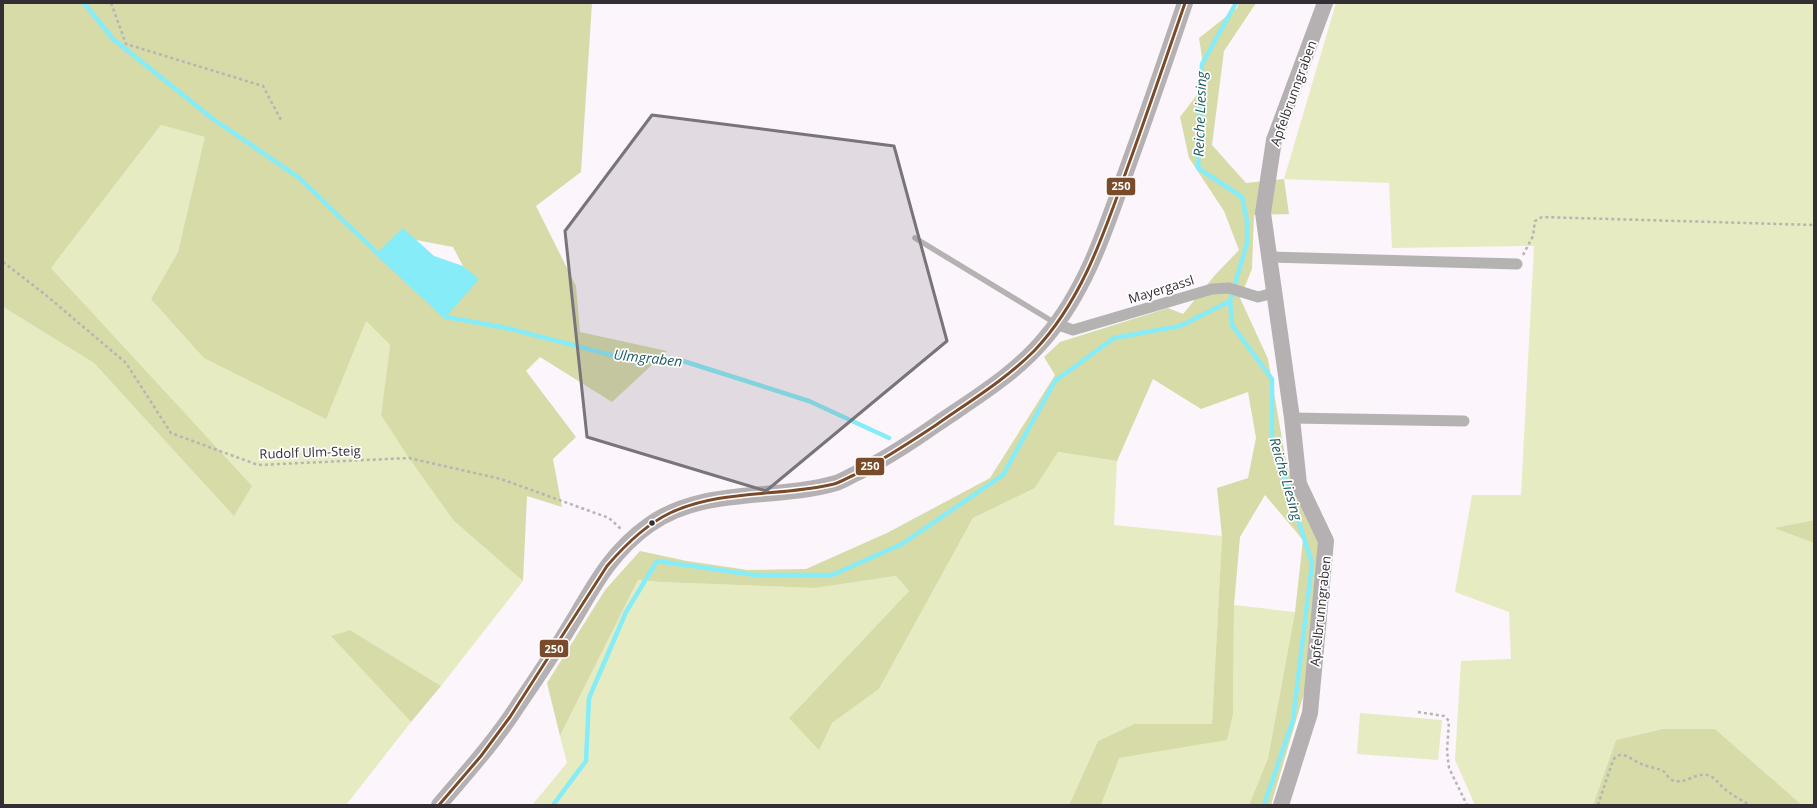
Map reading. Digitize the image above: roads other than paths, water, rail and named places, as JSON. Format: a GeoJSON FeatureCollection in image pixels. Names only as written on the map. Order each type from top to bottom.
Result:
{"type":"FeatureCollection","features":[{"type":"Feature","properties":{"kind":"main road"},"geometry":{"type":"LineString","coordinates":[[439,805],[486,750],[517,708],[576,616],[598,578],[615,556],[632,538],[652,523],[674,512],[696,504],[713,500],[793,491],[837,483],[885,460],[983,392],[1007,374],[1034,350],[1056,324],[1075,295],[1098,247],[1185,3]]}},
{"type":"Feature","properties":{"kind":"main road","name":"Apfelbrunngraben"},"geometry":{"type":"LineString","coordinates":[[1281,805],[1310,714],[1326,541],[1324,533],[1307,503],[1299,484],[1292,418],[1262,212],[1274,140],[1325,3]]}},
{"type":"Feature","properties":{"kind":"street"},"geometry":{"type":"LineString","coordinates":[[1269,257],[1518,264]]}},
{"type":"Feature","properties":{"kind":"street","name":"Mayergassl"},"geometry":{"type":"LineString","coordinates":[[1056,324],[1073,330],[1212,289],[1229,288],[1258,297],[1274,293]]}},
{"type":"Feature","properties":{"kind":"street"},"geometry":{"type":"LineString","coordinates":[[1292,418],[1464,422]]}},
{"type":"Feature","properties":{"kind":"lane"},"geometry":{"type":"LineString","coordinates":[[915,238],[1056,324]]}},
{"type":"Feature","properties":{"kind":"water"},"geometry":{"type":"Polygon","coordinates":[[[403,228],[434,256],[463,266],[479,279],[446,317],[377,253],[403,228]]]}},
{"type":"Feature","properties":{"kind":"waterway","name":"Ulmgraben"},"geometry":{"type":"LineString","coordinates":[[84,3],[113,39],[213,119],[298,177],[446,317],[507,328],[611,355],[683,361],[809,401],[889,438]]}},
{"type":"Feature","properties":{"kind":"waterway","name":"Reiche Liesing"},"geometry":{"type":"LineString","coordinates":[[1236,3],[1202,64],[1198,168],[1242,197],[1247,221],[1247,243],[1230,301],[1232,325],[1272,379],[1272,440],[1312,563],[1293,720],[1264,805]]}},
{"type":"Feature","properties":{"kind":"waterway"},"geometry":{"type":"LineString","coordinates":[[553,805],[586,761],[589,698],[626,612],[657,561],[755,575],[832,575],[902,544],[1003,475],[1055,381],[1114,338],[1180,326],[1230,301]]}}]}
